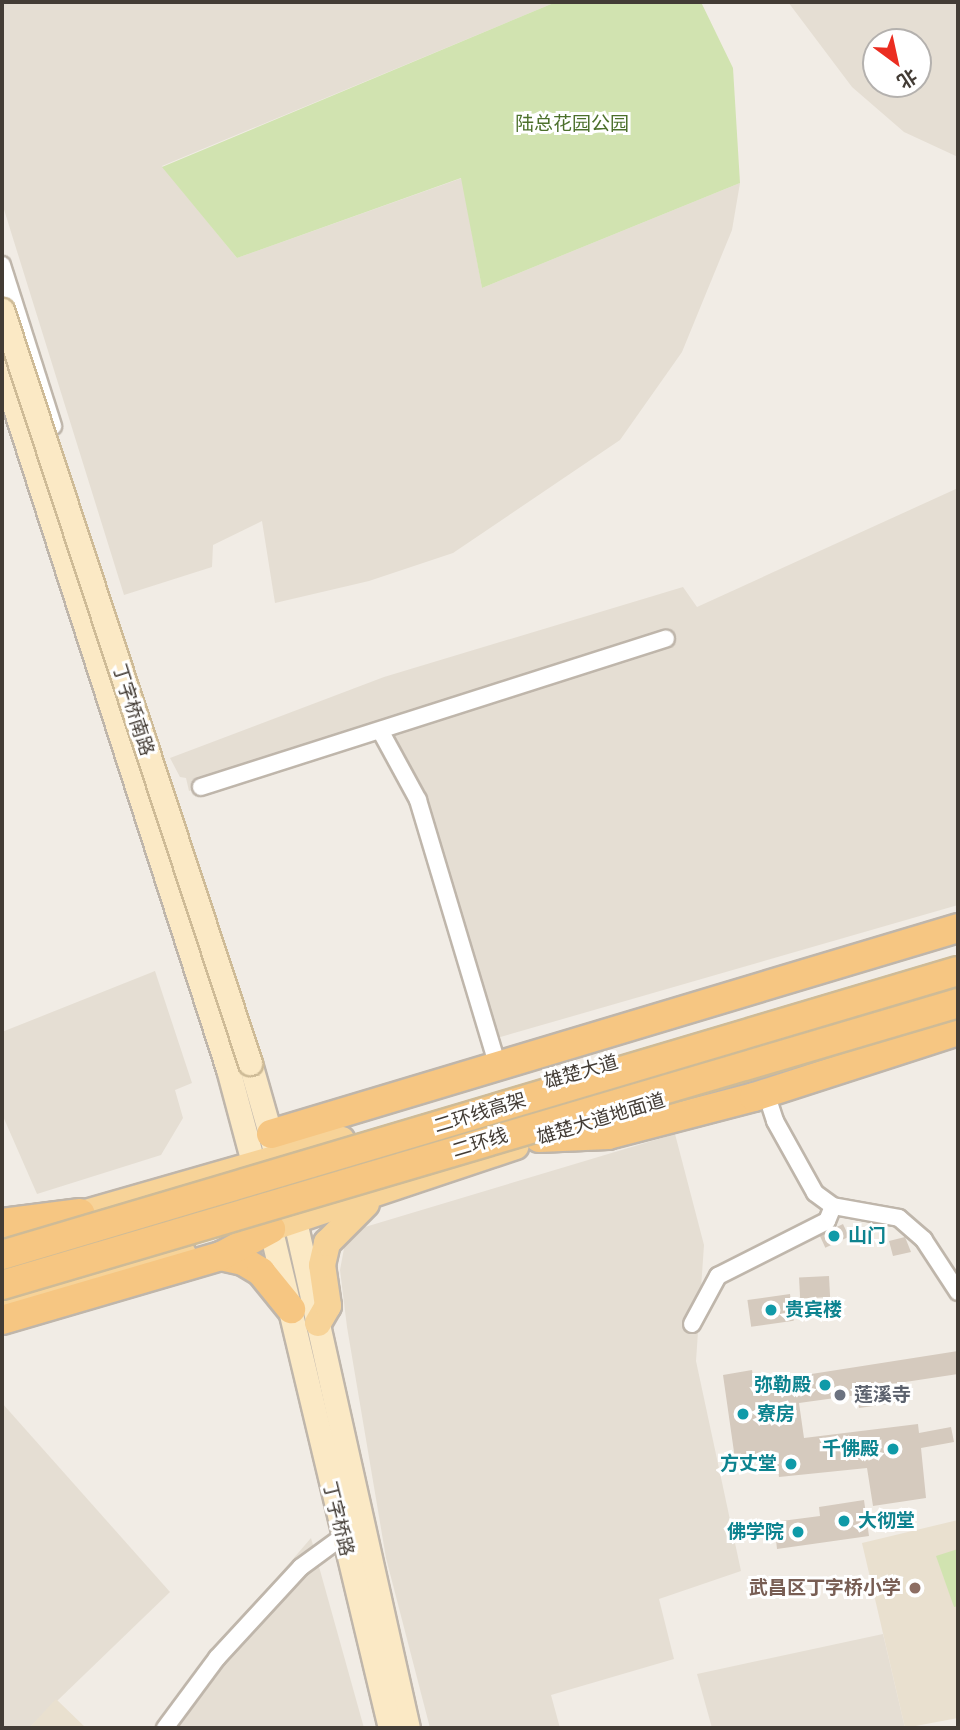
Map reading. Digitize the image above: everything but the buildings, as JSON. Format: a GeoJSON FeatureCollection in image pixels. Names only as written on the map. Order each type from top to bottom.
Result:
{"type":"FeatureCollection","features":[{"type":"Feature","properties":{"kind":"highway"},"geometry":{"type":"LineString","coordinates":[[267,1141],[591,1036],[958,928]]}},
{"type":"Feature","properties":{"kind":"highway","name":"二环线高架"},"geometry":{"type":"LineString","coordinates":[[2,1255],[958,971]]}},
{"type":"Feature","properties":{"kind":"highway","name":"二环线"},"geometry":{"type":"LineString","coordinates":[[2,1285],[958,1003]]}},
{"type":"Feature","properties":{"kind":"highway"},"geometry":{"type":"LineString","coordinates":[[539,1138],[608,1135],[766,1093],[958,1031]]}},
{"type":"Feature","properties":{"kind":"highway"},"geometry":{"type":"LineString","coordinates":[[2,1223],[80,1213]]}},
{"type":"Feature","properties":{"kind":"highway"},"geometry":{"type":"LineString","coordinates":[[2,1320],[221,1256],[283,1225]]}},
{"type":"Feature","properties":{"kind":"highway"},"geometry":{"type":"LineString","coordinates":[[221,1256],[243,1261],[261,1272],[291,1309]]}},
{"type":"Feature","properties":{"kind":"main road","name":"丁字桥南路"},"geometry":{"type":"LineString","coordinates":[[2,310],[239,1066],[242,1119],[267,1141]]}},
{"type":"Feature","properties":{"kind":"main road","name":"丁字桥南路"},"geometry":{"type":"LineString","coordinates":[[2,368],[239,1066],[267,1141]]}},
{"type":"Feature","properties":{"kind":"main road","name":"雄楚大道"},"geometry":{"type":"LineString","coordinates":[[2,1237],[80,1213],[267,1141],[958,962]]}},
{"type":"Feature","properties":{"kind":"main road","name":"雄楚大道地面道"},"geometry":{"type":"LineString","coordinates":[[2,1301],[283,1225],[377,1196],[539,1138],[958,1009]]}},
{"type":"Feature","properties":{"kind":"main road"},"geometry":{"type":"LineString","coordinates":[[267,1141],[283,1225]]}},
{"type":"Feature","properties":{"kind":"main road"},"geometry":{"type":"LineString","coordinates":[[318,1323],[328,1306],[322,1265],[327,1243],[341,1225],[377,1196]]}},
{"type":"Feature","properties":{"kind":"main road","name":"丁字桥路"},"geometry":{"type":"LineString","coordinates":[[283,1225],[291,1309],[342,1537],[390,1728]]}},
{"type":"Feature","properties":{"kind":"main road","name":"丁字桥路"},"geometry":{"type":"LineString","coordinates":[[283,1225],[318,1323],[349,1475],[408,1728]]}},
{"type":"Feature","properties":{"kind":"street"},"geometry":{"type":"LineString","coordinates":[[2,265],[53,426]]}},
{"type":"Feature","properties":{"kind":"street"},"geometry":{"type":"LineString","coordinates":[[2,345],[25,337]]}},
{"type":"Feature","properties":{"kind":"street"},"geometry":{"type":"LineString","coordinates":[[201,787],[381,732],[666,639]]}},
{"type":"Feature","properties":{"kind":"street"},"geometry":{"type":"LineString","coordinates":[[381,732],[418,800],[498,1066]]}},
{"type":"Feature","properties":{"kind":"street"},"geometry":{"type":"LineString","coordinates":[[766,1093],[775,1121],[815,1193],[832,1206],[899,1218],[924,1240],[958,1292]]}},
{"type":"Feature","properties":{"kind":"street"},"geometry":{"type":"LineString","coordinates":[[692,1324],[718,1276],[827,1221],[832,1206]]}},
{"type":"Feature","properties":{"kind":"street"},"geometry":{"type":"LineString","coordinates":[[165,1728],[217,1658],[301,1567],[342,1537]]}},
{"type":"Feature","properties":{"kind":"shaded area"},"geometry":{"type":"Polygon","coordinates":[[[2,2],[556,2],[162,166],[237,258],[462,178],[482,288],[740,183],[732,230],[682,352],[620,440],[453,553],[369,581],[275,603],[262,521],[213,545],[212,567],[124,595],[2,203],[2,2]]]}},
{"type":"Feature","properties":{"kind":"shaded area"},"geometry":{"type":"Polygon","coordinates":[[[788,2],[958,2],[958,157],[904,132],[865,98],[932,98],[932,28],[862,28],[862,96],[852,87],[788,2]]]}},
{"type":"Feature","properties":{"kind":"shaded area"},"geometry":{"type":"Polygon","coordinates":[[[958,488],[958,905],[490,1040],[418,800],[381,732],[189,791],[186,778],[180,777],[170,758],[384,677],[683,587],[697,607],[958,488]]]}},
{"type":"Feature","properties":{"kind":"shaded area"},"geometry":{"type":"Polygon","coordinates":[[[155,971],[192,1083],[175,1090],[183,1118],[161,1155],[37,1194],[2,1114],[2,1032],[155,971]]]}},
{"type":"Feature","properties":{"kind":"shaded area"},"geometry":{"type":"Polygon","coordinates":[[[675,1134],[704,1245],[696,1361],[741,1571],[659,1599],[674,1659],[551,1695],[560,1728],[430,1728],[386,1558],[347,1327],[340,1270],[345,1243],[365,1227],[675,1134]]]}},
{"type":"Feature","properties":{"kind":"shaded area"},"geometry":{"type":"Polygon","coordinates":[[[2,1403],[170,1592],[29,1728],[2,1728],[2,1403]]]}},
{"type":"Feature","properties":{"kind":"shaded area","name":"武昌区丁字桥小学"},"geometry":{"type":"Polygon","coordinates":[[[958,1520],[958,1718],[905,1728],[862,1543],[958,1520]]]}},
{"type":"Feature","properties":{"kind":"shaded area"},"geometry":{"type":"Polygon","coordinates":[[[311,1538],[364,1728],[153,1728],[189,1680],[311,1538]]]}},
{"type":"Feature","properties":{"kind":"shaded area"},"geometry":{"type":"Polygon","coordinates":[[[883,1634],[905,1728],[712,1728],[697,1674],[883,1634]]]}},
{"type":"Feature","properties":{"kind":"shaded area"},"geometry":{"type":"Polygon","coordinates":[[[56,1699],[86,1728],[29,1728],[56,1699]]]}},
{"type":"Feature","properties":{"kind":"green space","name":"陆总花园公园"},"geometry":{"type":"Polygon","coordinates":[[[556,2],[701,2],[733,68],[740,183],[482,288],[461,178],[237,258],[162,167],[556,2]]]}},
{"type":"Feature","properties":{"kind":"green space"},"geometry":{"type":"Polygon","coordinates":[[[958,1549],[958,1606],[954,1607],[936,1556],[958,1549]]]}},
{"type":"Feature","properties":{"kind":"place","name":"山门"},"geometry":{"type":"Point","coordinates":[834,1236]}},
{"type":"Feature","properties":{"kind":"place","name":"贵宾楼"},"geometry":{"type":"Point","coordinates":[771,1310]}},
{"type":"Feature","properties":{"kind":"place","name":"弥勒殿"},"geometry":{"type":"Point","coordinates":[825,1385]}},
{"type":"Feature","properties":{"kind":"place","name":"莲溪寺"},"geometry":{"type":"Point","coordinates":[840,1395]}},
{"type":"Feature","properties":{"kind":"place","name":"寮房"},"geometry":{"type":"Point","coordinates":[743,1414]}},
{"type":"Feature","properties":{"kind":"place","name":"千佛殿"},"geometry":{"type":"Point","coordinates":[893,1449]}},
{"type":"Feature","properties":{"kind":"place","name":"方丈堂"},"geometry":{"type":"Point","coordinates":[791,1464]}},
{"type":"Feature","properties":{"kind":"place","name":"大彻堂"},"geometry":{"type":"Point","coordinates":[844,1521]}},
{"type":"Feature","properties":{"kind":"place","name":"佛学院"},"geometry":{"type":"Point","coordinates":[798,1532]}},
{"type":"Feature","properties":{"kind":"place","name":"武昌区丁字桥小学"},"geometry":{"type":"Point","coordinates":[915,1588]}}]}
